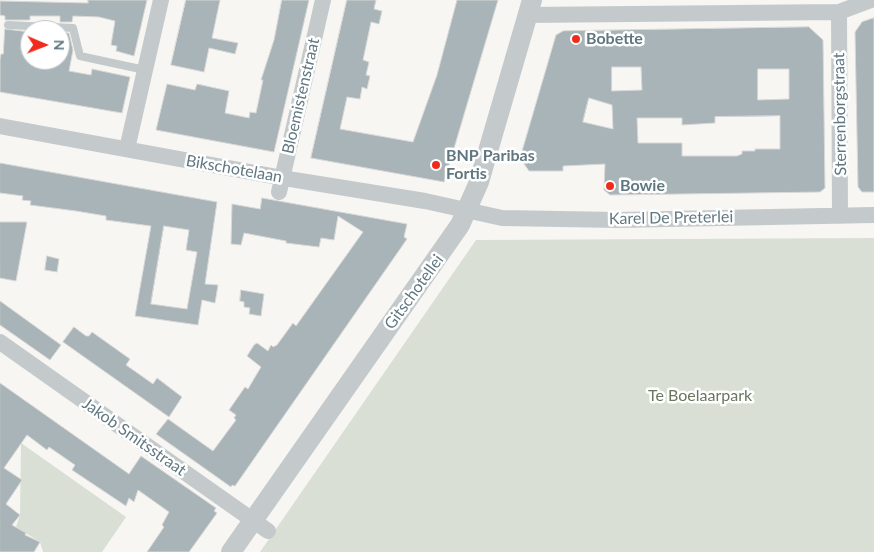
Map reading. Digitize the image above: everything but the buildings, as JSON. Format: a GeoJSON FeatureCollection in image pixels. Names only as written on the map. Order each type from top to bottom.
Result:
{"type":"FeatureCollection","features":[{"type":"Feature","properties":{"kind":"street"},"geometry":{"type":"LineString","coordinates":[[126,150],[161,0]]}},
{"type":"Feature","properties":{"kind":"street","name":"Bloemistenstraat"},"geometry":{"type":"LineString","coordinates":[[281,185],[323,0]]}},
{"type":"Feature","properties":{"kind":"street"},"geometry":{"type":"LineString","coordinates":[[529,7],[839,12],[871,0]]}},
{"type":"Feature","properties":{"kind":"street","name":"Gitschotellei"},"geometry":{"type":"LineString","coordinates":[[231,552],[261,526],[468,210],[479,182],[529,7]]}},
{"type":"Feature","properties":{"kind":"street","name":"Sterrenborgstraat"},"geometry":{"type":"LineString","coordinates":[[839,12],[840,216]]}},
{"type":"Feature","properties":{"kind":"street","name":"Bikschotelaan"},"geometry":{"type":"LineString","coordinates":[[0,126],[126,150],[281,185],[468,210]]}},
{"type":"Feature","properties":{"kind":"street","name":"Karel De Preterlei"},"geometry":{"type":"LineString","coordinates":[[468,210],[502,218],[607,219],[874,216]]}},
{"type":"Feature","properties":{"kind":"street","name":"Jakob Smitsstraat"},"geometry":{"type":"LineString","coordinates":[[0,342],[261,526]]}},
{"type":"Feature","properties":{"kind":"lane"},"geometry":{"type":"LineString","coordinates":[[8,25],[73,28],[80,56],[145,70]]}},
{"type":"Feature","properties":{"kind":"green space","name":"Te Boelaarpark"},"geometry":{"type":"Polygon","coordinates":[[[874,238],[874,552],[260,552],[476,240],[874,238]]]}},
{"type":"Feature","properties":{"kind":"green space"},"geometry":{"type":"Polygon","coordinates":[[[21,443],[126,517],[102,552],[43,552],[40,542],[16,527],[20,515],[21,443]]]}},
{"type":"Feature","properties":{"kind":"place","name":"Bobette"},"geometry":{"type":"Point","coordinates":[576,39]}},
{"type":"Feature","properties":{"kind":"place","name":"BNP Paribas Fortis"},"geometry":{"type":"Point","coordinates":[436,165]}},
{"type":"Feature","properties":{"kind":"place","name":"Bowie"},"geometry":{"type":"Point","coordinates":[610,186]}}]}
